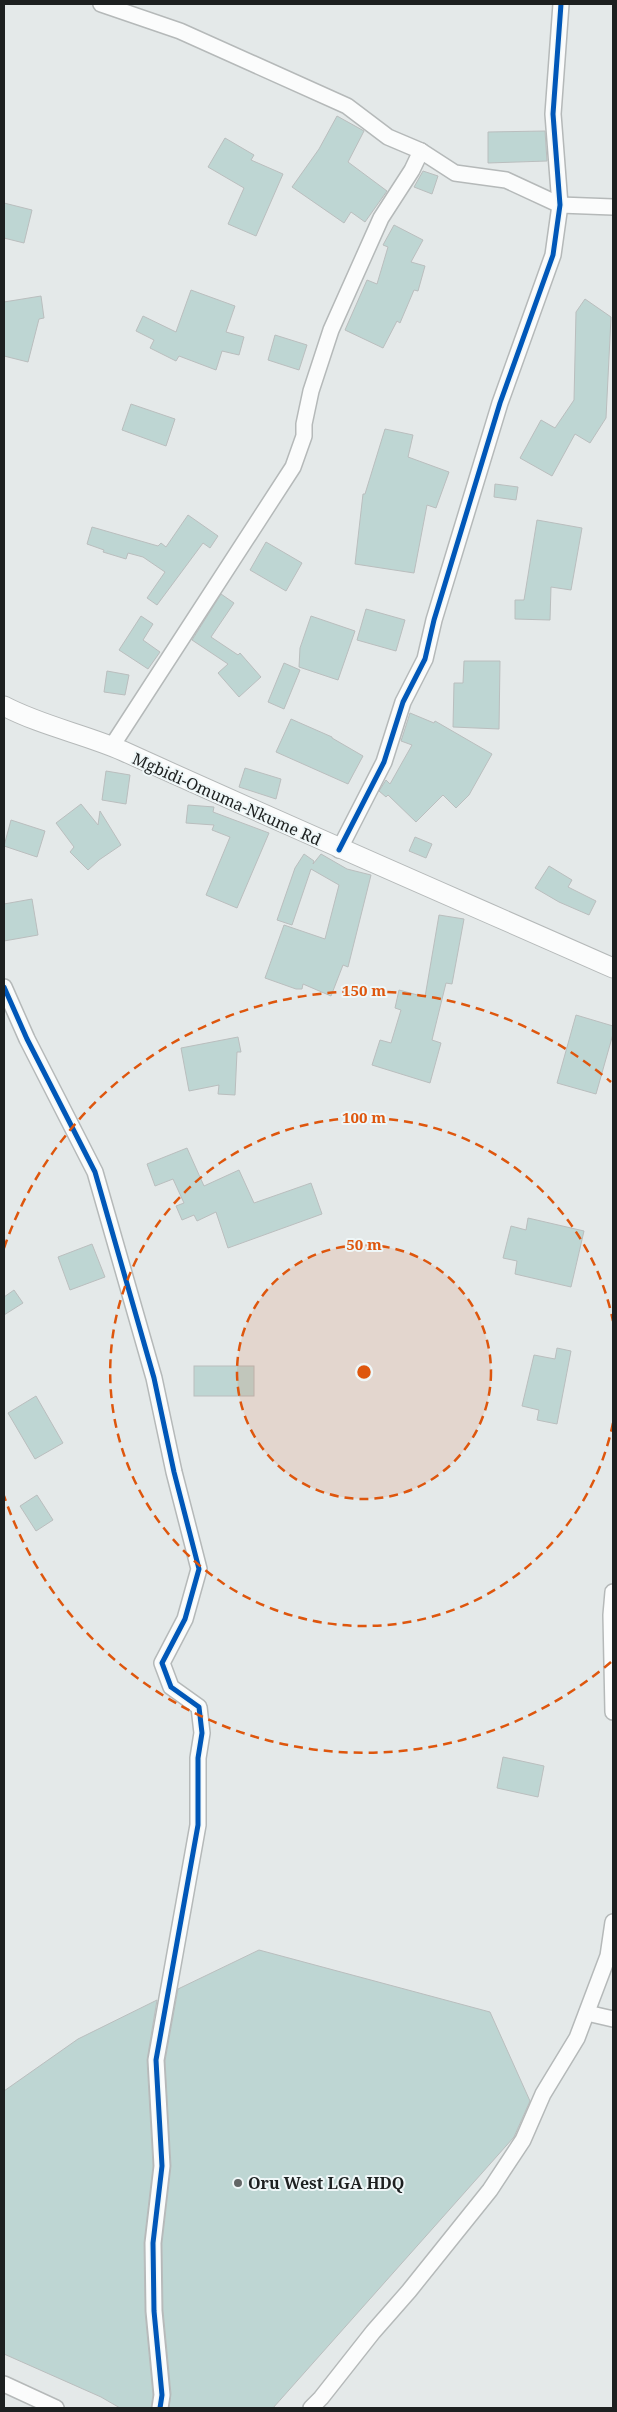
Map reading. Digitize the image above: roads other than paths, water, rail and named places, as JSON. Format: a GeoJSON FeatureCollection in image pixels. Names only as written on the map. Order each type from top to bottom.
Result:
{"type":"FeatureCollection","features":[{"type":"Feature","properties":{"kind":"street"},"geometry":{"type":"LineString","coordinates":[[102,4],[180,31],[347,106],[388,137],[421,151],[455,174],[506,180],[560,204],[613,207]]}},
{"type":"Feature","properties":{"kind":"street"},"geometry":{"type":"LineString","coordinates":[[339,850],[384,762],[403,702],[425,659],[434,620],[497,412],[553,255],[560,204],[553,114],[562,4]]}},
{"type":"Feature","properties":{"kind":"street"},"geometry":{"type":"LineString","coordinates":[[112,746],[293,467],[304,436],[304,424],[311,391],[331,330],[381,218],[412,170],[421,151]]}},
{"type":"Feature","properties":{"kind":"street","name":"Mgbidi-Omuma-Nkume Rd"},"geometry":{"type":"LineString","coordinates":[[4,706],[29,719],[112,746],[339,850],[613,968]]}},
{"type":"Feature","properties":{"kind":"street"},"geometry":{"type":"LineString","coordinates":[[4,987],[59,1104],[94,1172],[154,1378],[174,1472],[199,1569],[185,1619],[162,1663],[171,1687],[199,1707],[202,1733],[198,1758],[198,1825],[156,2060],[162,2166],[153,2243],[154,2311],[162,2395],[160,2408]]}},
{"type":"Feature","properties":{"kind":"street"},"geometry":{"type":"LineString","coordinates":[[613,1592],[611,1615],[613,1712]]}},
{"type":"Feature","properties":{"kind":"street"},"geometry":{"type":"LineString","coordinates":[[311,2408],[490,2190],[523,2140],[543,2094],[578,2038],[608,1956],[613,1922]]}},
{"type":"Feature","properties":{"kind":"street"},"geometry":{"type":"LineString","coordinates":[[587,2013],[613,2019]]}},
{"type":"Feature","properties":{"kind":"street"},"geometry":{"type":"LineString","coordinates":[[4,2384],[56,2408]]}},
{"type":"Feature","properties":{"kind":"place","name":"Oru West LGA HDQ"},"geometry":{"type":"Point","coordinates":[238,2183]}}]}
